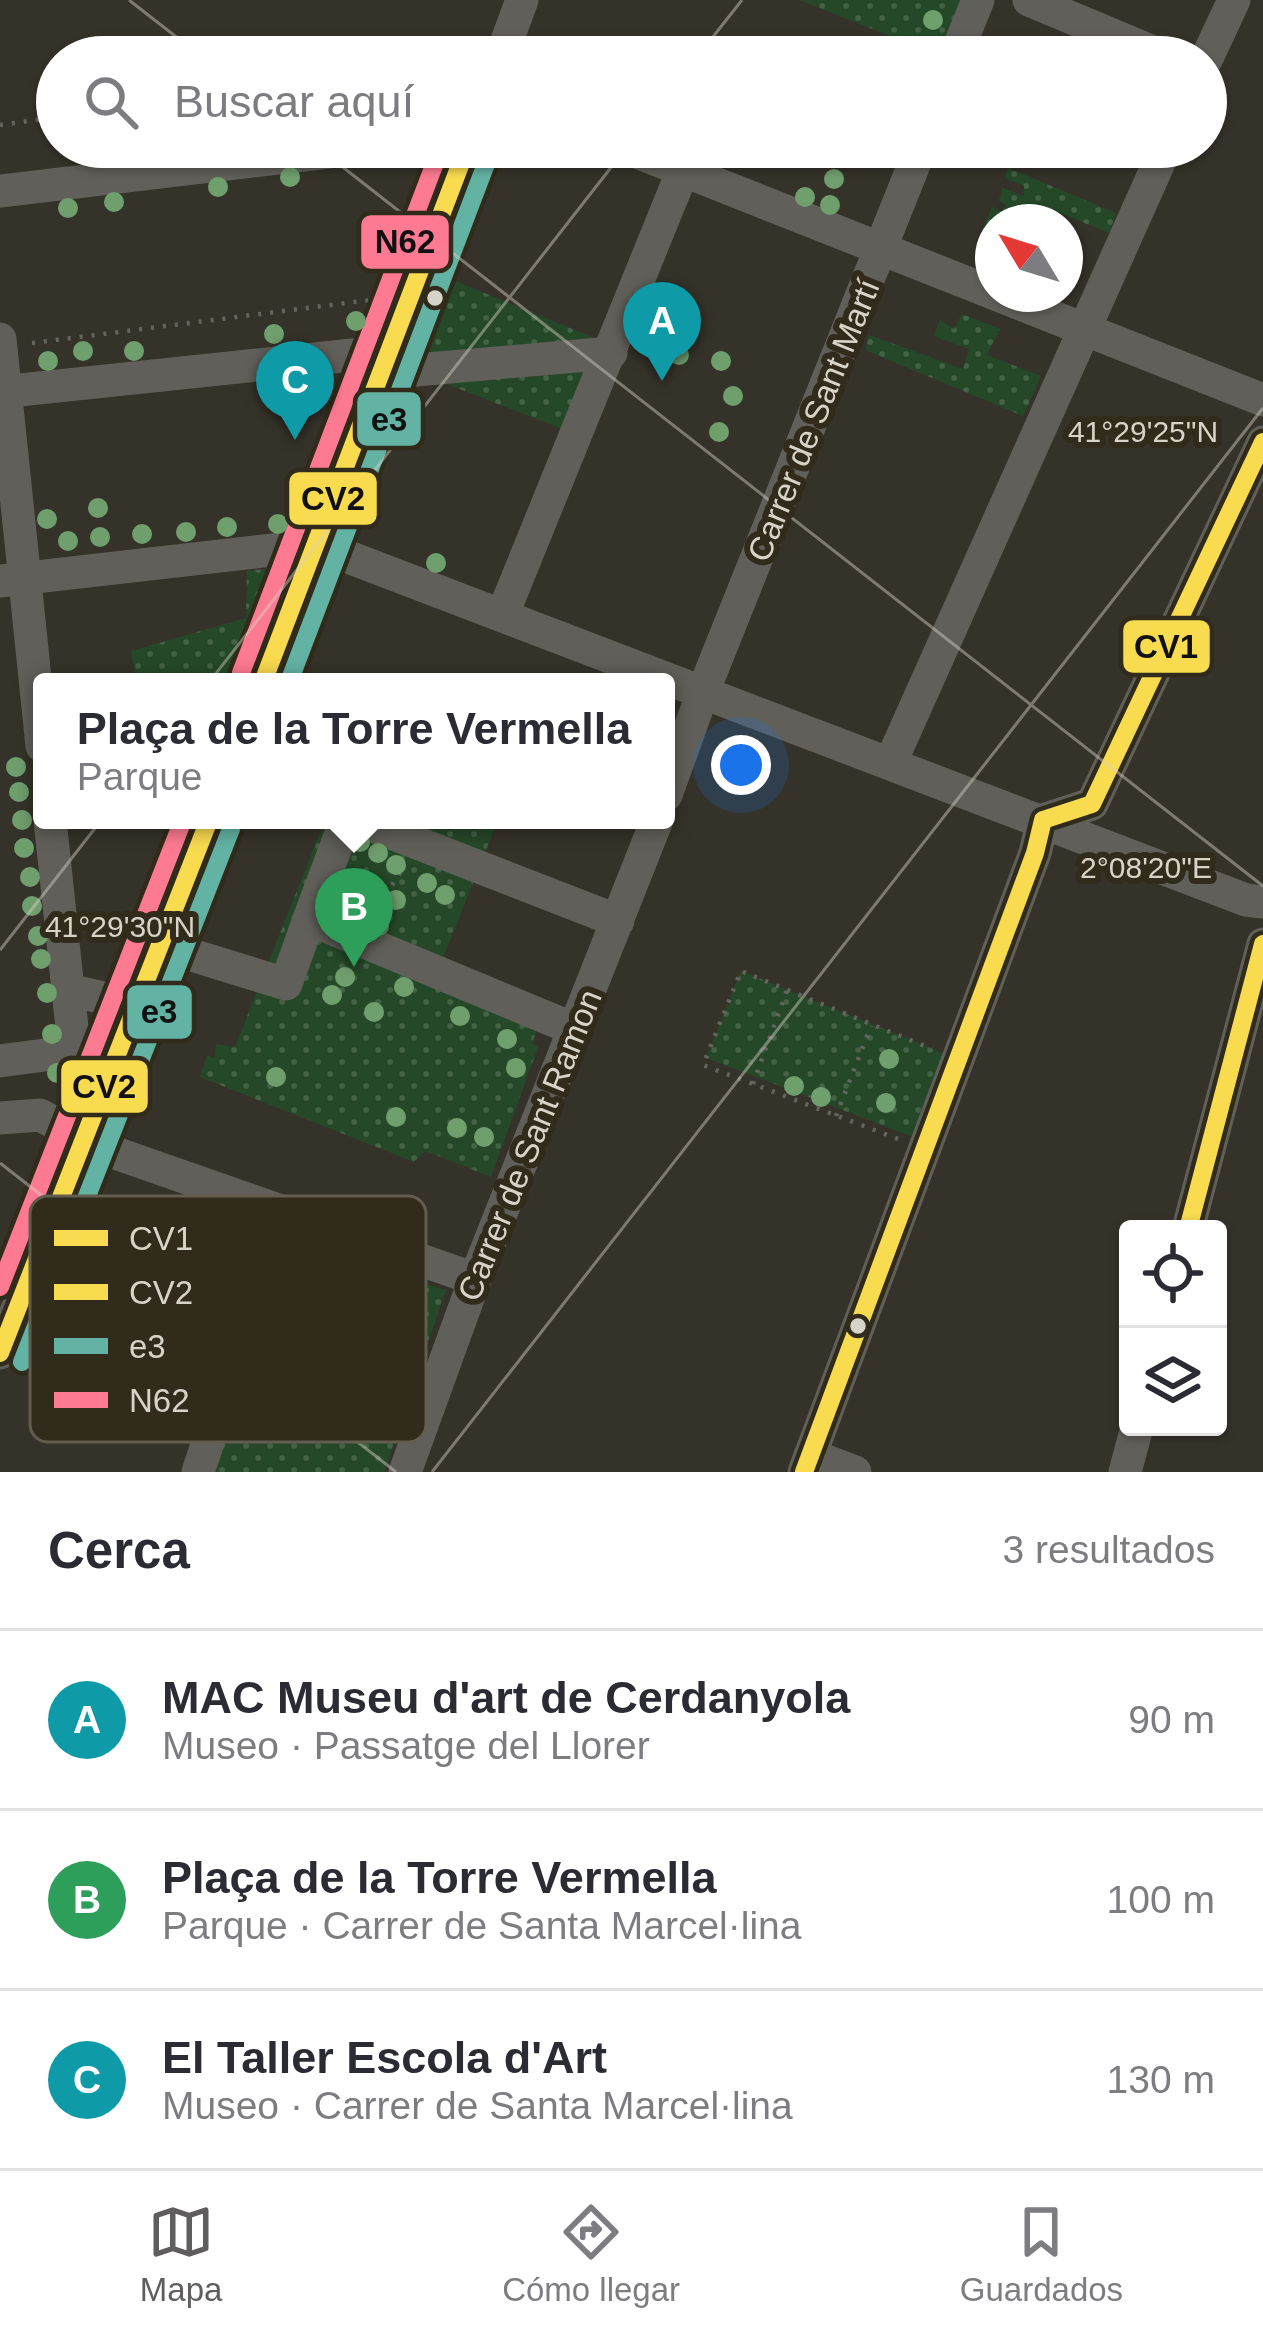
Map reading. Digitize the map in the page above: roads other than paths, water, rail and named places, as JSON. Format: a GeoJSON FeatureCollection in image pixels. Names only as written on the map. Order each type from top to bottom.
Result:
{"type":"FeatureCollection","features":[{"type":"Feature","properties":{"kind":"street"},"geometry":{"type":"LineString","coordinates":[[509,36],[522,0]]}},
{"type":"Feature","properties":{"kind":"street"},"geometry":{"type":"LineString","coordinates":[[963,36],[978,0]]}},
{"type":"Feature","properties":{"kind":"street"},"geometry":{"type":"LineString","coordinates":[[1028,0],[1115,36]]}},
{"type":"Feature","properties":{"kind":"street"},"geometry":{"type":"LineString","coordinates":[[1217,36],[1234,0]]}},
{"type":"Feature","properties":{"kind":"street"},"geometry":{"type":"LineString","coordinates":[[0,190],[189,168]]}},
{"type":"Feature","properties":{"kind":"street"},"geometry":{"type":"LineString","coordinates":[[267,673],[392,361],[460,168]]}},
{"type":"Feature","properties":{"kind":"street"},"geometry":{"type":"LineString","coordinates":[[677,168],[1263,400]]}},
{"type":"Feature","properties":{"kind":"street","name":"Carrer de Sant Martí"},"geometry":{"type":"LineString","coordinates":[[703,692],[913,168]]}},
{"type":"Feature","properties":{"kind":"street"},"geometry":{"type":"LineString","coordinates":[[890,764],[1156,168]]}},
{"type":"Feature","properties":{"kind":"street"},"geometry":{"type":"LineString","coordinates":[[502,616],[682,170]]}},
{"type":"Feature","properties":{"kind":"street"},"geometry":{"type":"LineString","coordinates":[[7,342],[3,391],[12,579],[33,696]]}},
{"type":"Feature","properties":{"kind":"street"},"geometry":{"type":"LineString","coordinates":[[3,391],[392,361],[611,353]]}},
{"type":"Feature","properties":{"kind":"street"},"geometry":{"type":"LineString","coordinates":[[1043,820],[1092,804],[1263,442]]}},
{"type":"Feature","properties":{"kind":"street"},"geometry":{"type":"LineString","coordinates":[[12,579],[317,545],[653,673]]}},
{"type":"Feature","properties":{"kind":"street"},"geometry":{"type":"LineString","coordinates":[[675,681],[1246,900],[1263,902]]}},
{"type":"Feature","properties":{"kind":"street"},"geometry":{"type":"LineString","coordinates":[[675,770],[703,692]]}},
{"type":"Feature","properties":{"kind":"street"},"geometry":{"type":"LineString","coordinates":[[855,1472],[807,1464],[1035,854],[1043,820]]}},
{"type":"Feature","properties":{"kind":"street"},"geometry":{"type":"LineString","coordinates":[[51,829],[83,1138]]}},
{"type":"Feature","properties":{"kind":"street"},"geometry":{"type":"LineString","coordinates":[[61,1196],[205,829]]}},
{"type":"Feature","properties":{"kind":"street"},"geometry":{"type":"LineString","coordinates":[[172,949],[286,984],[343,829]]}},
{"type":"Feature","properties":{"kind":"street"},"geometry":{"type":"LineString","coordinates":[[380,829],[618,921]]}},
{"type":"Feature","properties":{"kind":"street","name":"Carrer de Sant Ramon"},"geometry":{"type":"LineString","coordinates":[[426,1414],[653,829]]}},
{"type":"Feature","properties":{"kind":"street"},"geometry":{"type":"LineString","coordinates":[[309,920],[574,1029]]}},
{"type":"Feature","properties":{"kind":"street"},"geometry":{"type":"LineString","coordinates":[[1190,1220],[1263,944]]}},
{"type":"Feature","properties":{"kind":"street"},"geometry":{"type":"LineString","coordinates":[[68,990],[136,1005]]}},
{"type":"Feature","properties":{"kind":"street"},"geometry":{"type":"LineString","coordinates":[[0,1061],[45,1054]]}},
{"type":"Feature","properties":{"kind":"street"},"geometry":{"type":"LineString","coordinates":[[0,1118],[40,1115],[83,1138],[241,1196]]}},
{"type":"Feature","properties":{"kind":"street"},"geometry":{"type":"LineString","coordinates":[[426,1262],[475,1279]]}},
{"type":"Feature","properties":{"kind":"street"},"geometry":{"type":"LineString","coordinates":[[0,1353],[30,1275]]}},
{"type":"Feature","properties":{"kind":"street"},"geometry":{"type":"LineString","coordinates":[[1125,1472],[1135,1436]]}},
{"type":"Feature","properties":{"kind":"street"},"geometry":{"type":"LineString","coordinates":[[198,1472],[208,1442]]}},
{"type":"Feature","properties":{"kind":"street","name":"Carrer de Sant Ramon"},"geometry":{"type":"LineString","coordinates":[[405,1472],[416,1442]]}},
{"type":"Feature","properties":{"kind":"place","name":"MAC Museu d'art de Cerdanyola"},"geometry":{"type":"Point","coordinates":[662,381]}},
{"type":"Feature","properties":{"kind":"place","name":"El Taller Escola d'Art"},"geometry":{"type":"Point","coordinates":[295,440]}},
{"type":"Feature","properties":{"kind":"place","name":"Plaça de la Torre Vermella"},"geometry":{"type":"Point","coordinates":[354,967]}}]}
